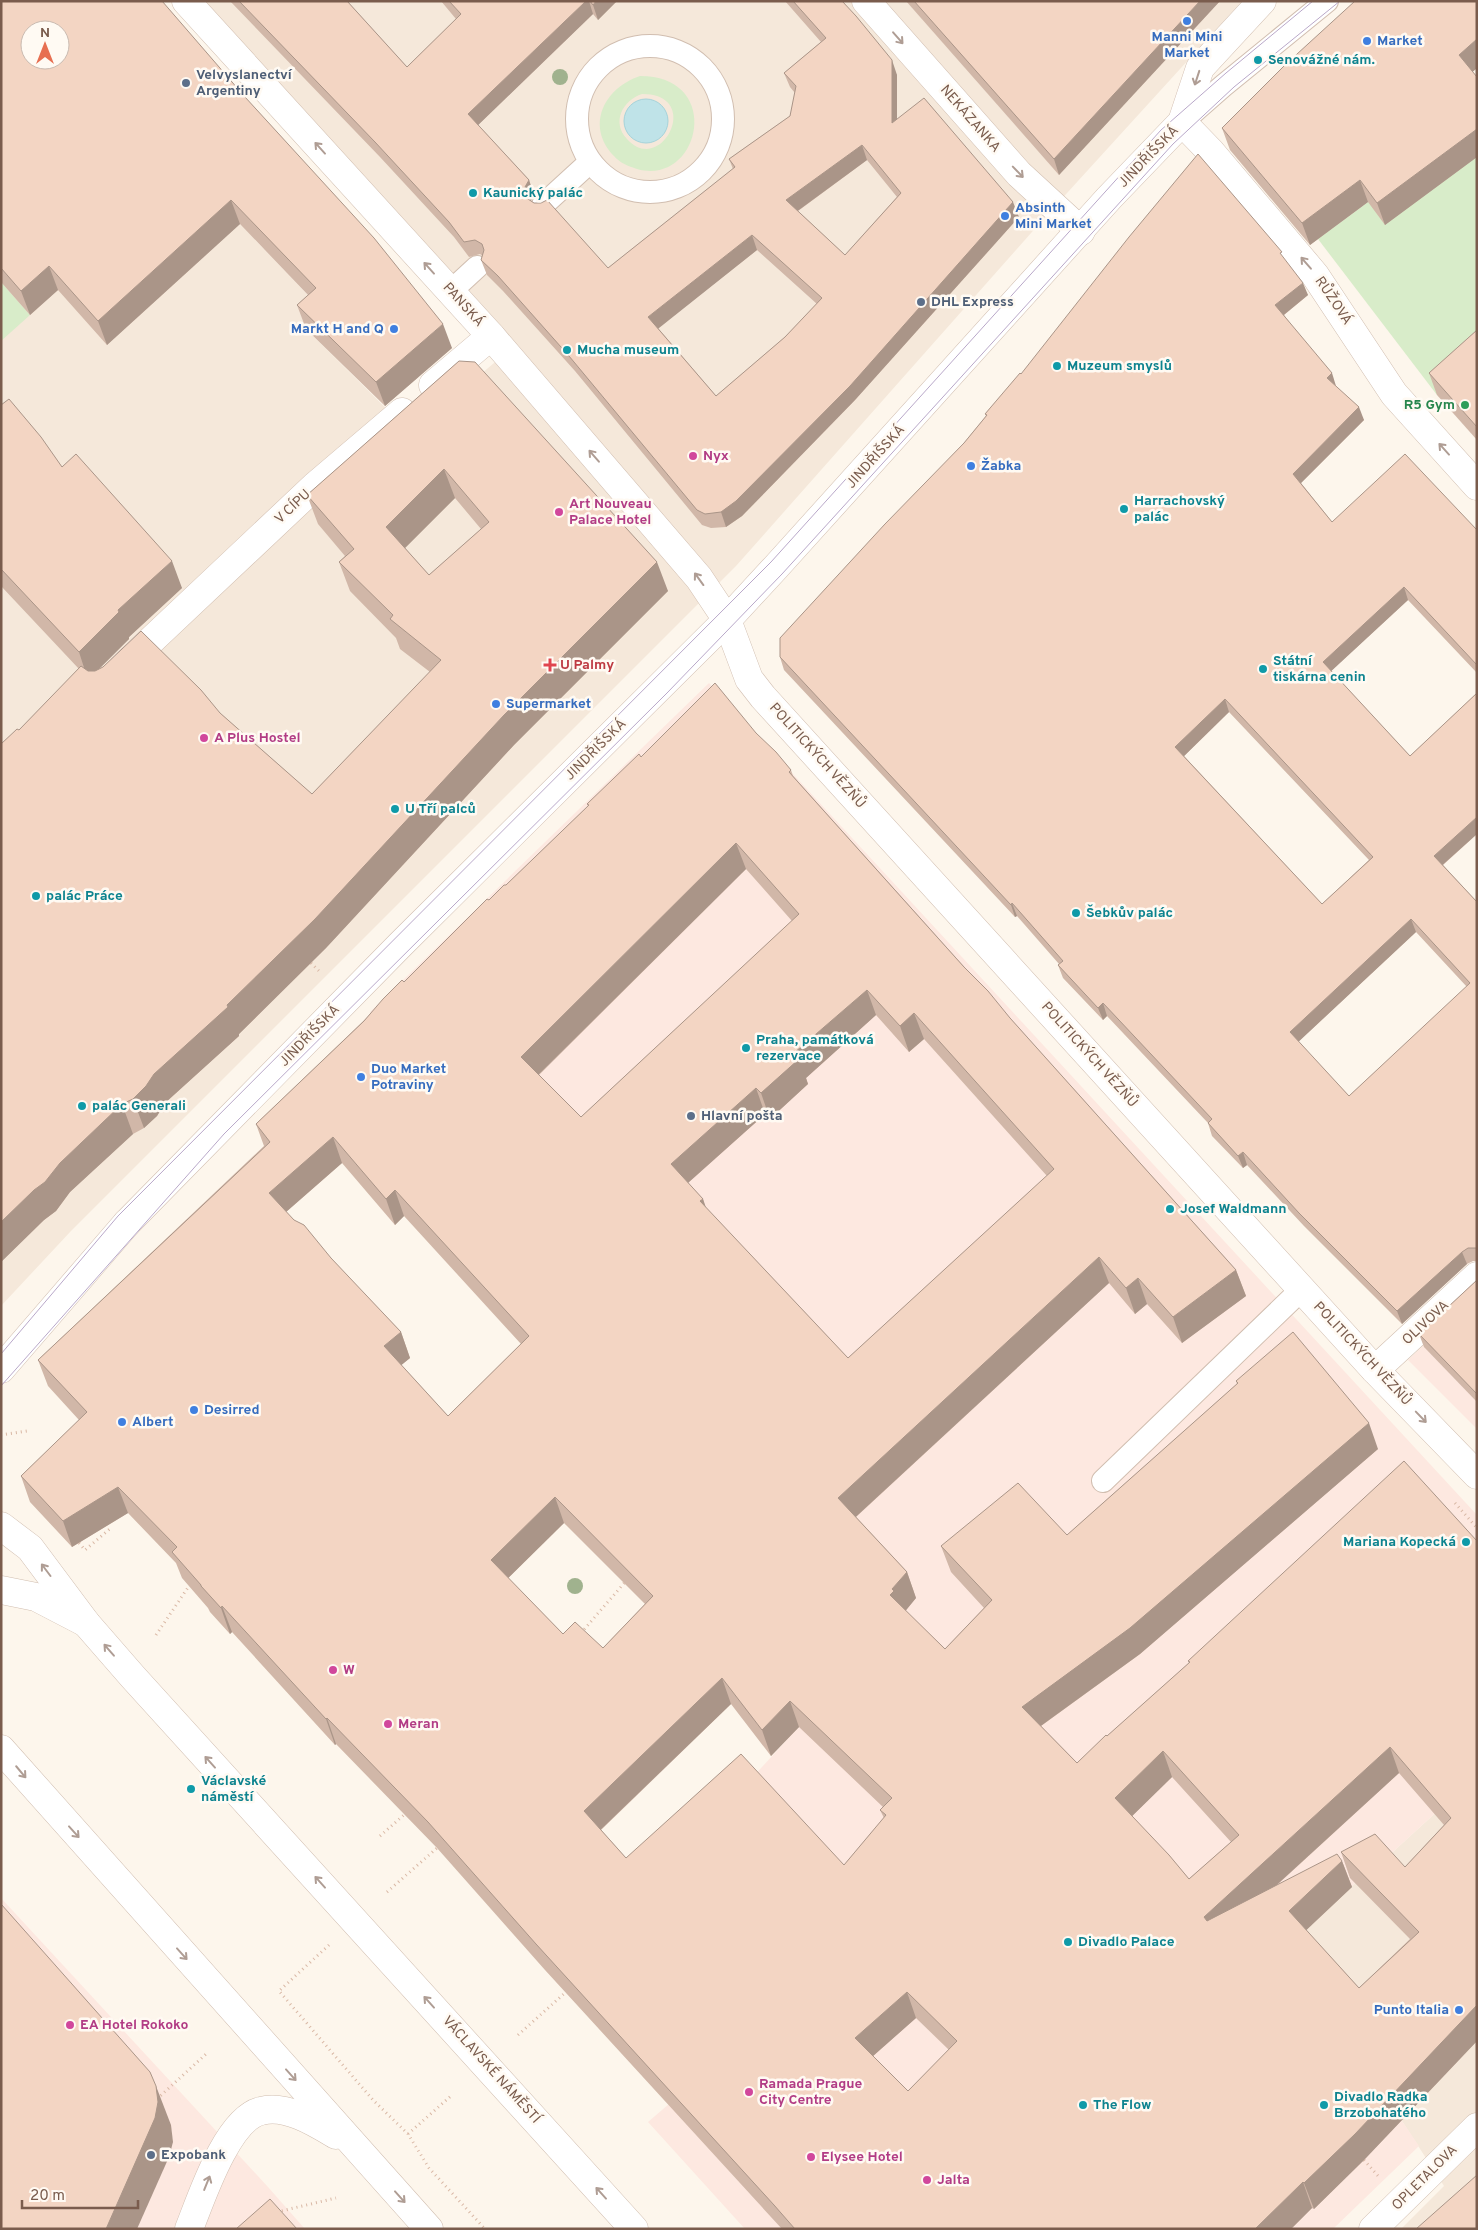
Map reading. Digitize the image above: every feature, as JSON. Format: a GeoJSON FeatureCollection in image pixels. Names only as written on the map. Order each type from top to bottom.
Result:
{"type":"FeatureCollection","features":[{"type":"Feature","properties":{"kind":"street","name":"PANSKÁ"},"geometry":{"type":"LineString","coordinates":[[186,1],[491,336],[699,578],[727,620]]}},
{"type":"Feature","properties":{"kind":"street","name":"NEKÁZANKA"},"geometry":{"type":"LineString","coordinates":[[866,1],[1019,174],[1081,231]]}},
{"type":"Feature","properties":{"kind":"street","name":"JINDŘIŠSKÁ"},"geometry":{"type":"LineString","coordinates":[[2,1369],[127,1223],[400,945],[727,620],[1182,122],[1200,68],[1262,1]]}},
{"type":"Feature","properties":{"kind":"street","name":"RŮŽOVÁ"},"geometry":{"type":"LineString","coordinates":[[1182,122],[1211,152],[1315,275],[1394,394],[1477,486]]}},
{"type":"Feature","properties":{"kind":"street","name":"V CÍPU"},"geometry":{"type":"LineString","coordinates":[[108,680],[315,486],[491,336]]}},
{"type":"Feature","properties":{"kind":"street","name":"POLITICKÝCH VĚZŇŮ"},"geometry":{"type":"LineString","coordinates":[[727,620],[749,679],[763,697],[1375,1370],[1477,1475]]}},
{"type":"Feature","properties":{"kind":"street","name":"OLIVOVA"},"geometry":{"type":"LineString","coordinates":[[1375,1370],[1477,1276]]}},
{"type":"Feature","properties":{"kind":"street","name":"VÁCLAVSKÉ NÁMĚSTÍ"},"geometry":{"type":"LineString","coordinates":[[1,1526],[30,1548],[86,1623],[133,1677],[634,2229]]}},
{"type":"Feature","properties":{"kind":"street","name":"VÁCLAVSKÉ NÁMĚSTÍ"},"geometry":{"type":"LineString","coordinates":[[1,1590],[36,1597],[86,1623]]}},
{"type":"Feature","properties":{"kind":"street"},"geometry":{"type":"LineString","coordinates":[[1,1749],[429,2229]]}},
{"type":"Feature","properties":{"kind":"street"},"geometry":{"type":"LineString","coordinates":[[189,2229],[214,2167],[225,2146],[247,2118],[260,2111],[276,2109],[308,2119],[336,2134],[372,2165]]}},
{"type":"Feature","properties":{"kind":"street","name":"OPLETALOVA"},"geometry":{"type":"LineString","coordinates":[[1373,2229],[1477,2126]]}},
{"type":"Feature","properties":{"kind":"lane","name":"JINDŘIŠSKÁ"},"geometry":{"type":"LineString","coordinates":[[1182,122],[1327,1]]}},
{"type":"Feature","properties":{"kind":"lane"},"geometry":{"type":"LineString","coordinates":[[652,45],[675,49],[695,60],[712,78],[722,102],[724,128],[717,151],[702,172],[681,186],[656,193],[631,190],[608,180],[590,162],[580,141],[576,118],[580,95],[591,74],[608,58],[628,48],[652,45]]}},
{"type":"Feature","properties":{"kind":"lane"},"geometry":{"type":"LineString","coordinates":[[543,205],[590,162]]}},
{"type":"Feature","properties":{"kind":"lane"},"geometry":{"type":"LineString","coordinates":[[451,292],[477,267]]}},
{"type":"Feature","properties":{"kind":"lane"},"geometry":{"type":"LineString","coordinates":[[344,485],[458,384],[491,336]]}},
{"type":"Feature","properties":{"kind":"lane"},"geometry":{"type":"LineString","coordinates":[[1103,1481],[1302,1289]]}},
{"type":"Feature","properties":{"kind":"path"},"geometry":{"type":"LineString","coordinates":[[311,963],[320,972]]}},
{"type":"Feature","properties":{"kind":"path"},"geometry":{"type":"LineString","coordinates":[[1,1436],[27,1431]]}},
{"type":"Feature","properties":{"kind":"path"},"geometry":{"type":"LineString","coordinates":[[79,1543],[85,1550],[112,1527]]}},
{"type":"Feature","properties":{"kind":"path"},"geometry":{"type":"LineString","coordinates":[[93,1533],[98,1538]]}},
{"type":"Feature","properties":{"kind":"path"},"geometry":{"type":"LineString","coordinates":[[576,1638],[629,1578]]}},
{"type":"Feature","properties":{"kind":"path"},"geometry":{"type":"LineString","coordinates":[[156,1635],[189,1586]]}},
{"type":"Feature","properties":{"kind":"path"},"geometry":{"type":"LineString","coordinates":[[380,1836],[405,1814]]}},
{"type":"Feature","properties":{"kind":"path"},"geometry":{"type":"LineString","coordinates":[[387,1892],[437,1848]]}},
{"type":"Feature","properties":{"kind":"path"},"geometry":{"type":"LineString","coordinates":[[331,1943],[280,1990],[373,2100],[408,2134],[429,2168],[485,2229]]}},
{"type":"Feature","properties":{"kind":"path"},"geometry":{"type":"LineString","coordinates":[[518,2035],[566,1992]]}},
{"type":"Feature","properties":{"kind":"path"},"geometry":{"type":"LineString","coordinates":[[154,2101],[206,2054]]}},
{"type":"Feature","properties":{"kind":"path"},"geometry":{"type":"LineString","coordinates":[[408,2134],[452,2095]]}},
{"type":"Feature","properties":{"kind":"path"},"geometry":{"type":"LineString","coordinates":[[269,2215],[336,2198]]}},
{"type":"Feature","properties":{"kind":"shaded area"},"geometry":{"type":"Polygon","coordinates":[[[205,1],[1242,1],[1047,215],[736,566],[71,1231],[1,1306],[1,282],[58,290],[133,319],[240,224],[324,312],[306,329],[411,433],[514,346],[205,1]]]}},
{"type":"Feature","properties":{"kind":"shaded area"},"geometry":{"type":"Polygon","coordinates":[[[709,683],[1477,1515],[1477,1775],[1384,1860],[1372,1867],[1266,1967],[1402,2121],[1419,2146],[1333,2229],[745,2229],[648,2122],[669,2104],[750,1780],[806,1719],[390,1032],[370,1012],[709,683]]]}},
{"type":"Feature","properties":{"kind":"shaded area"},"geometry":{"type":"Polygon","coordinates":[[[1477,1295],[1477,1429],[1408,1360],[1477,1295]]]}},
{"type":"Feature","properties":{"kind":"shaded area"},"geometry":{"type":"Polygon","coordinates":[[[1477,1775],[1477,2229],[1401,2229],[1444,2186],[1402,2121],[1266,1967],[1372,1867],[1384,1860],[1477,1775]]]}},
{"type":"Feature","properties":{"kind":"shaded area"},"geometry":{"type":"Polygon","coordinates":[[[1,1898],[268,2187],[305,2229],[1,2229],[1,1898]]]}},
{"type":"Feature","properties":{"kind":"green space"},"geometry":{"type":"Polygon","coordinates":[[[640,76],[667,81],[684,93],[693,110],[694,129],[688,147],[676,162],[659,170],[637,169],[619,161],[605,144],[601,133],[600,121],[603,109],[608,99],[627,82],[640,76]],[[642,94],[629,101],[621,112],[620,126],[622,132],[627,139],[640,148],[652,148],[663,141],[671,131],[673,118],[671,106],[661,97],[642,94]]]}},
{"type":"Feature","properties":{"kind":"green space"},"geometry":{"type":"Polygon","coordinates":[[[1477,157],[1477,360],[1437,395],[1318,239],[1368,202],[1477,157]]]}},
{"type":"Feature","properties":{"kind":"green space"},"geometry":{"type":"Polygon","coordinates":[[[1,282],[30,315],[1,341],[1,282]]]}},
{"type":"Feature","properties":{"kind":"water"},"geometry":{"type":"Polygon","coordinates":[[[642,99],[650,99],[662,105],[668,121],[662,137],[650,143],[642,143],[630,137],[624,125],[624,117],[630,105],[642,99]]]}},
{"type":"Feature","properties":{"kind":"building"},"geometry":{"type":"Polygon","coordinates":[[[1,1],[162,1],[245,97],[374,238],[443,324],[376,382],[297,305],[316,288],[231,200],[98,321],[49,266],[21,291],[1,268],[1,1]]]}},
{"type":"Feature","properties":{"kind":"building"},"geometry":{"type":"Polygon","coordinates":[[[239,1],[347,1],[407,67],[461,14],[449,1],[586,1],[468,114],[529,180],[525,187],[528,199],[534,203],[541,203],[547,200],[608,268],[735,167],[729,159],[790,116],[796,86],[784,73],[826,38],[793,1],[842,1],[892,60],[892,123],[924,98],[1013,202],[850,386],[736,501],[721,512],[705,514],[697,510],[569,356],[498,276],[481,260],[484,250],[482,244],[475,240],[464,242],[449,222],[239,1]],[[862,145],[786,200],[845,255],[901,193],[862,145]],[[752,235],[648,317],[716,396],[785,337],[822,298],[752,235]]]}},
{"type":"Feature","properties":{"kind":"building"},"geometry":{"type":"Polygon","coordinates":[[[914,1],[1200,1],[1054,159],[914,1]]]}},
{"type":"Feature","properties":{"kind":"building"},"geometry":{"type":"Polygon","coordinates":[[[1355,1],[1477,1],[1477,39],[1459,55],[1477,77],[1477,129],[1377,203],[1360,180],[1302,223],[1222,128],[1285,65],[1355,1]]]}},
{"type":"Feature","properties":{"kind":"building"},"geometry":{"type":"Polygon","coordinates":[[[1198,154],[1282,252],[1280,253],[1303,283],[1275,305],[1332,373],[1327,378],[1359,407],[1293,474],[1332,522],[1405,454],[1477,530],[1477,665],[1404,587],[1323,662],[1410,756],[1477,693],[1477,817],[1434,856],[1477,902],[1477,1248],[1468,1248],[1462,1252],[1397,1311],[1299,1213],[1243,1152],[1238,1156],[1208,1123],[1212,1119],[1103,1003],[1098,1008],[1058,965],[1063,961],[1012,903],[1011,905],[780,657],[780,638],[885,524],[964,443],[987,415],[985,414],[1021,374],[1129,237],[1198,154]],[[1225,699],[1175,747],[1322,904],[1373,857],[1225,699]],[[1411,919],[1290,1032],[1349,1096],[1470,983],[1411,919]]]}},
{"type":"Feature","properties":{"kind":"building"},"geometry":{"type":"Polygon","coordinates":[[[1477,330],[1477,427],[1429,373],[1477,330]]]}},
{"type":"Feature","properties":{"kind":"building"},"geometry":{"type":"Polygon","coordinates":[[[459,361],[475,362],[657,562],[504,715],[315,919],[227,1005],[228,1007],[154,1074],[146,1086],[133,1099],[122,1104],[60,1163],[45,1182],[1,1222],[1,744],[17,729],[19,730],[81,666],[88,671],[95,671],[103,667],[141,631],[201,690],[220,713],[312,794],[441,660],[390,619],[393,615],[339,562],[354,549],[307,495],[459,361]],[[444,469],[386,527],[429,575],[489,522],[444,469]]]}},
{"type":"Feature","properties":{"kind":"building"},"geometry":{"type":"Polygon","coordinates":[[[9,399],[41,437],[62,467],[76,454],[172,561],[118,610],[119,612],[79,652],[1,569],[1,405],[9,399]]]}},
{"type":"Feature","properties":{"kind":"building"},"geometry":{"type":"Polygon","coordinates":[[[715,683],[756,733],[791,770],[789,772],[964,967],[988,991],[1236,1270],[1173,1317],[1138,1278],[1126,1288],[1099,1257],[838,1498],[907,1572],[892,1589],[894,1591],[890,1595],[945,1649],[992,1600],[941,1546],[1018,1483],[1067,1535],[1238,1383],[1236,1381],[1293,1332],[1369,1423],[1130,1628],[1022,1707],[1077,1763],[1106,1735],[1190,1662],[1188,1661],[1404,1461],[1477,1541],[1477,2005],[1355,2134],[1255,2229],[795,2229],[428,1822],[326,1719],[222,1606],[221,1608],[172,1552],[177,1547],[118,1487],[63,1521],[21,1476],[87,1412],[38,1360],[270,1142],[256,1124],[364,1021],[402,980],[404,982],[487,899],[489,900],[506,885],[639,754],[641,757],[715,683]],[[736,843],[521,1057],[581,1117],[799,914],[736,843]],[[867,990],[794,1053],[799,1059],[761,1093],[756,1088],[671,1164],[703,1199],[700,1201],[848,1358],[1054,1169],[914,1013],[900,1026],[867,990]],[[333,1137],[269,1193],[294,1220],[304,1225],[331,1258],[401,1332],[384,1346],[448,1416],[529,1336],[395,1190],[386,1199],[333,1137]],[[555,1497],[491,1560],[563,1634],[575,1622],[603,1648],[653,1596],[555,1497]],[[722,1678],[584,1811],[626,1858],[741,1754],[844,1865],[886,1815],[880,1810],[892,1798],[790,1701],[762,1730],[722,1678]],[[1390,1747],[1204,1917],[1207,1921],[1337,1854],[1342,1861],[1289,1911],[1359,1988],[1419,1932],[1341,1852],[1375,1834],[1405,1867],[1451,1818],[1390,1747]],[[1163,1751],[1115,1798],[1189,1879],[1239,1835],[1163,1751]],[[907,1992],[855,2038],[908,2091],[957,2041],[907,1992]]]}},
{"type":"Feature","properties":{"kind":"building"},"geometry":{"type":"Polygon","coordinates":[[[1477,1280],[1477,1394],[1419,1334],[1477,1280]]]}},
{"type":"Feature","properties":{"kind":"building"},"geometry":{"type":"Polygon","coordinates":[[[1,1904],[150,2072],[156,2086],[158,2102],[155,2118],[106,2229],[1,2229],[1,1904]]]}},
{"type":"Feature","properties":{"kind":"building"},"geometry":{"type":"Polygon","coordinates":[[[1477,2175],[1477,2229],[1416,2229],[1477,2175]]]}},
{"type":"Feature","properties":{"kind":"building"},"geometry":{"type":"Polygon","coordinates":[[[270,2199],[297,2229],[236,2229],[270,2199]]]}},
{"type":"Feature","properties":{"kind":"tram line"},"geometry":{"type":"LineString","coordinates":[[1,1354],[118,1216],[771,562],[1161,130],[1313,1]]}},
{"type":"Feature","properties":{"kind":"tram line"},"geometry":{"type":"LineString","coordinates":[[1,1386],[224,1134],[667,693],[782,574],[1173,144],[1234,87],[1340,1]]}},
{"type":"Feature","properties":{"kind":"place","name":"Manni Mini Market"},"geometry":{"type":"Point","coordinates":[1187,21]}},
{"type":"Feature","properties":{"kind":"place","name":"Market"},"geometry":{"type":"Point","coordinates":[1367,41]}},
{"type":"Feature","properties":{"kind":"place","name":"Senovážné nám."},"geometry":{"type":"Point","coordinates":[1258,60]}},
{"type":"Feature","properties":{"kind":"place","name":"Velvyslanectví Argentiny"},"geometry":{"type":"Point","coordinates":[186,83]}},
{"type":"Feature","properties":{"kind":"place","name":"Kaunický palác"},"geometry":{"type":"Point","coordinates":[473,193]}},
{"type":"Feature","properties":{"kind":"place","name":"Absinth Mini Market"},"geometry":{"type":"Point","coordinates":[1005,216]}},
{"type":"Feature","properties":{"kind":"place","name":"DHL Express"},"geometry":{"type":"Point","coordinates":[921,302]}},
{"type":"Feature","properties":{"kind":"place","name":"Markt H and Q"},"geometry":{"type":"Point","coordinates":[394,329]}},
{"type":"Feature","properties":{"kind":"place","name":"Mucha museum"},"geometry":{"type":"Point","coordinates":[567,350]}},
{"type":"Feature","properties":{"kind":"place","name":"Muzeum smyslů"},"geometry":{"type":"Point","coordinates":[1057,366]}},
{"type":"Feature","properties":{"kind":"place","name":"R5 Gym"},"geometry":{"type":"Point","coordinates":[1465,405]}},
{"type":"Feature","properties":{"kind":"place","name":"Nyx"},"geometry":{"type":"Point","coordinates":[693,456]}},
{"type":"Feature","properties":{"kind":"place","name":"Žabka"},"geometry":{"type":"Point","coordinates":[971,466]}},
{"type":"Feature","properties":{"kind":"place","name":"Harrachovský palác"},"geometry":{"type":"Point","coordinates":[1124,509]}},
{"type":"Feature","properties":{"kind":"place","name":"Art Nouveau Palace Hotel"},"geometry":{"type":"Point","coordinates":[559,512]}},
{"type":"Feature","properties":{"kind":"place","name":"U Palmy"},"geometry":{"type":"Point","coordinates":[550,665]}},
{"type":"Feature","properties":{"kind":"place","name":"Státní tiskárna cenin"},"geometry":{"type":"Point","coordinates":[1263,669]}},
{"type":"Feature","properties":{"kind":"place","name":"Supermarket"},"geometry":{"type":"Point","coordinates":[496,704]}},
{"type":"Feature","properties":{"kind":"place","name":"A Plus Hostel"},"geometry":{"type":"Point","coordinates":[204,738]}},
{"type":"Feature","properties":{"kind":"place","name":"U Tří palců"},"geometry":{"type":"Point","coordinates":[395,809]}},
{"type":"Feature","properties":{"kind":"place","name":"palác Práce"},"geometry":{"type":"Point","coordinates":[36,896]}},
{"type":"Feature","properties":{"kind":"place","name":"Šebkův palác"},"geometry":{"type":"Point","coordinates":[1076,913]}},
{"type":"Feature","properties":{"kind":"place","name":"Praha, památková rezervace"},"geometry":{"type":"Point","coordinates":[746,1048]}},
{"type":"Feature","properties":{"kind":"place","name":"Duo Market Potraviny"},"geometry":{"type":"Point","coordinates":[361,1077]}},
{"type":"Feature","properties":{"kind":"place","name":"palác Generali"},"geometry":{"type":"Point","coordinates":[82,1106]}},
{"type":"Feature","properties":{"kind":"place","name":"Hlavní pošta"},"geometry":{"type":"Point","coordinates":[691,1116]}},
{"type":"Feature","properties":{"kind":"place","name":"Josef Waldmann"},"geometry":{"type":"Point","coordinates":[1170,1209]}},
{"type":"Feature","properties":{"kind":"place","name":"Desirred"},"geometry":{"type":"Point","coordinates":[194,1410]}},
{"type":"Feature","properties":{"kind":"place","name":"Albert"},"geometry":{"type":"Point","coordinates":[122,1422]}},
{"type":"Feature","properties":{"kind":"place","name":"Mariana Kopecká"},"geometry":{"type":"Point","coordinates":[1466,1542]}},
{"type":"Feature","properties":{"kind":"place","name":"W"},"geometry":{"type":"Point","coordinates":[333,1670]}},
{"type":"Feature","properties":{"kind":"place","name":"Meran"},"geometry":{"type":"Point","coordinates":[388,1724]}},
{"type":"Feature","properties":{"kind":"place","name":"Václavské náměstí"},"geometry":{"type":"Point","coordinates":[191,1789]}},
{"type":"Feature","properties":{"kind":"place","name":"Divadlo Palace"},"geometry":{"type":"Point","coordinates":[1068,1942]}},
{"type":"Feature","properties":{"kind":"place","name":"Punto Italia"},"geometry":{"type":"Point","coordinates":[1459,2010]}},
{"type":"Feature","properties":{"kind":"place","name":"EA Hotel Rokoko"},"geometry":{"type":"Point","coordinates":[70,2025]}},
{"type":"Feature","properties":{"kind":"place","name":"Ramada Prague City Centre"},"geometry":{"type":"Point","coordinates":[749,2092]}},
{"type":"Feature","properties":{"kind":"place","name":"The Flow"},"geometry":{"type":"Point","coordinates":[1083,2105]}},
{"type":"Feature","properties":{"kind":"place","name":"Divadlo Radka Brzobohatého"},"geometry":{"type":"Point","coordinates":[1324,2105]}},
{"type":"Feature","properties":{"kind":"place","name":"Expobank"},"geometry":{"type":"Point","coordinates":[151,2155]}},
{"type":"Feature","properties":{"kind":"place","name":"Elysee Hotel"},"geometry":{"type":"Point","coordinates":[811,2157]}},
{"type":"Feature","properties":{"kind":"place","name":"Jalta"},"geometry":{"type":"Point","coordinates":[927,2180]}}]}
